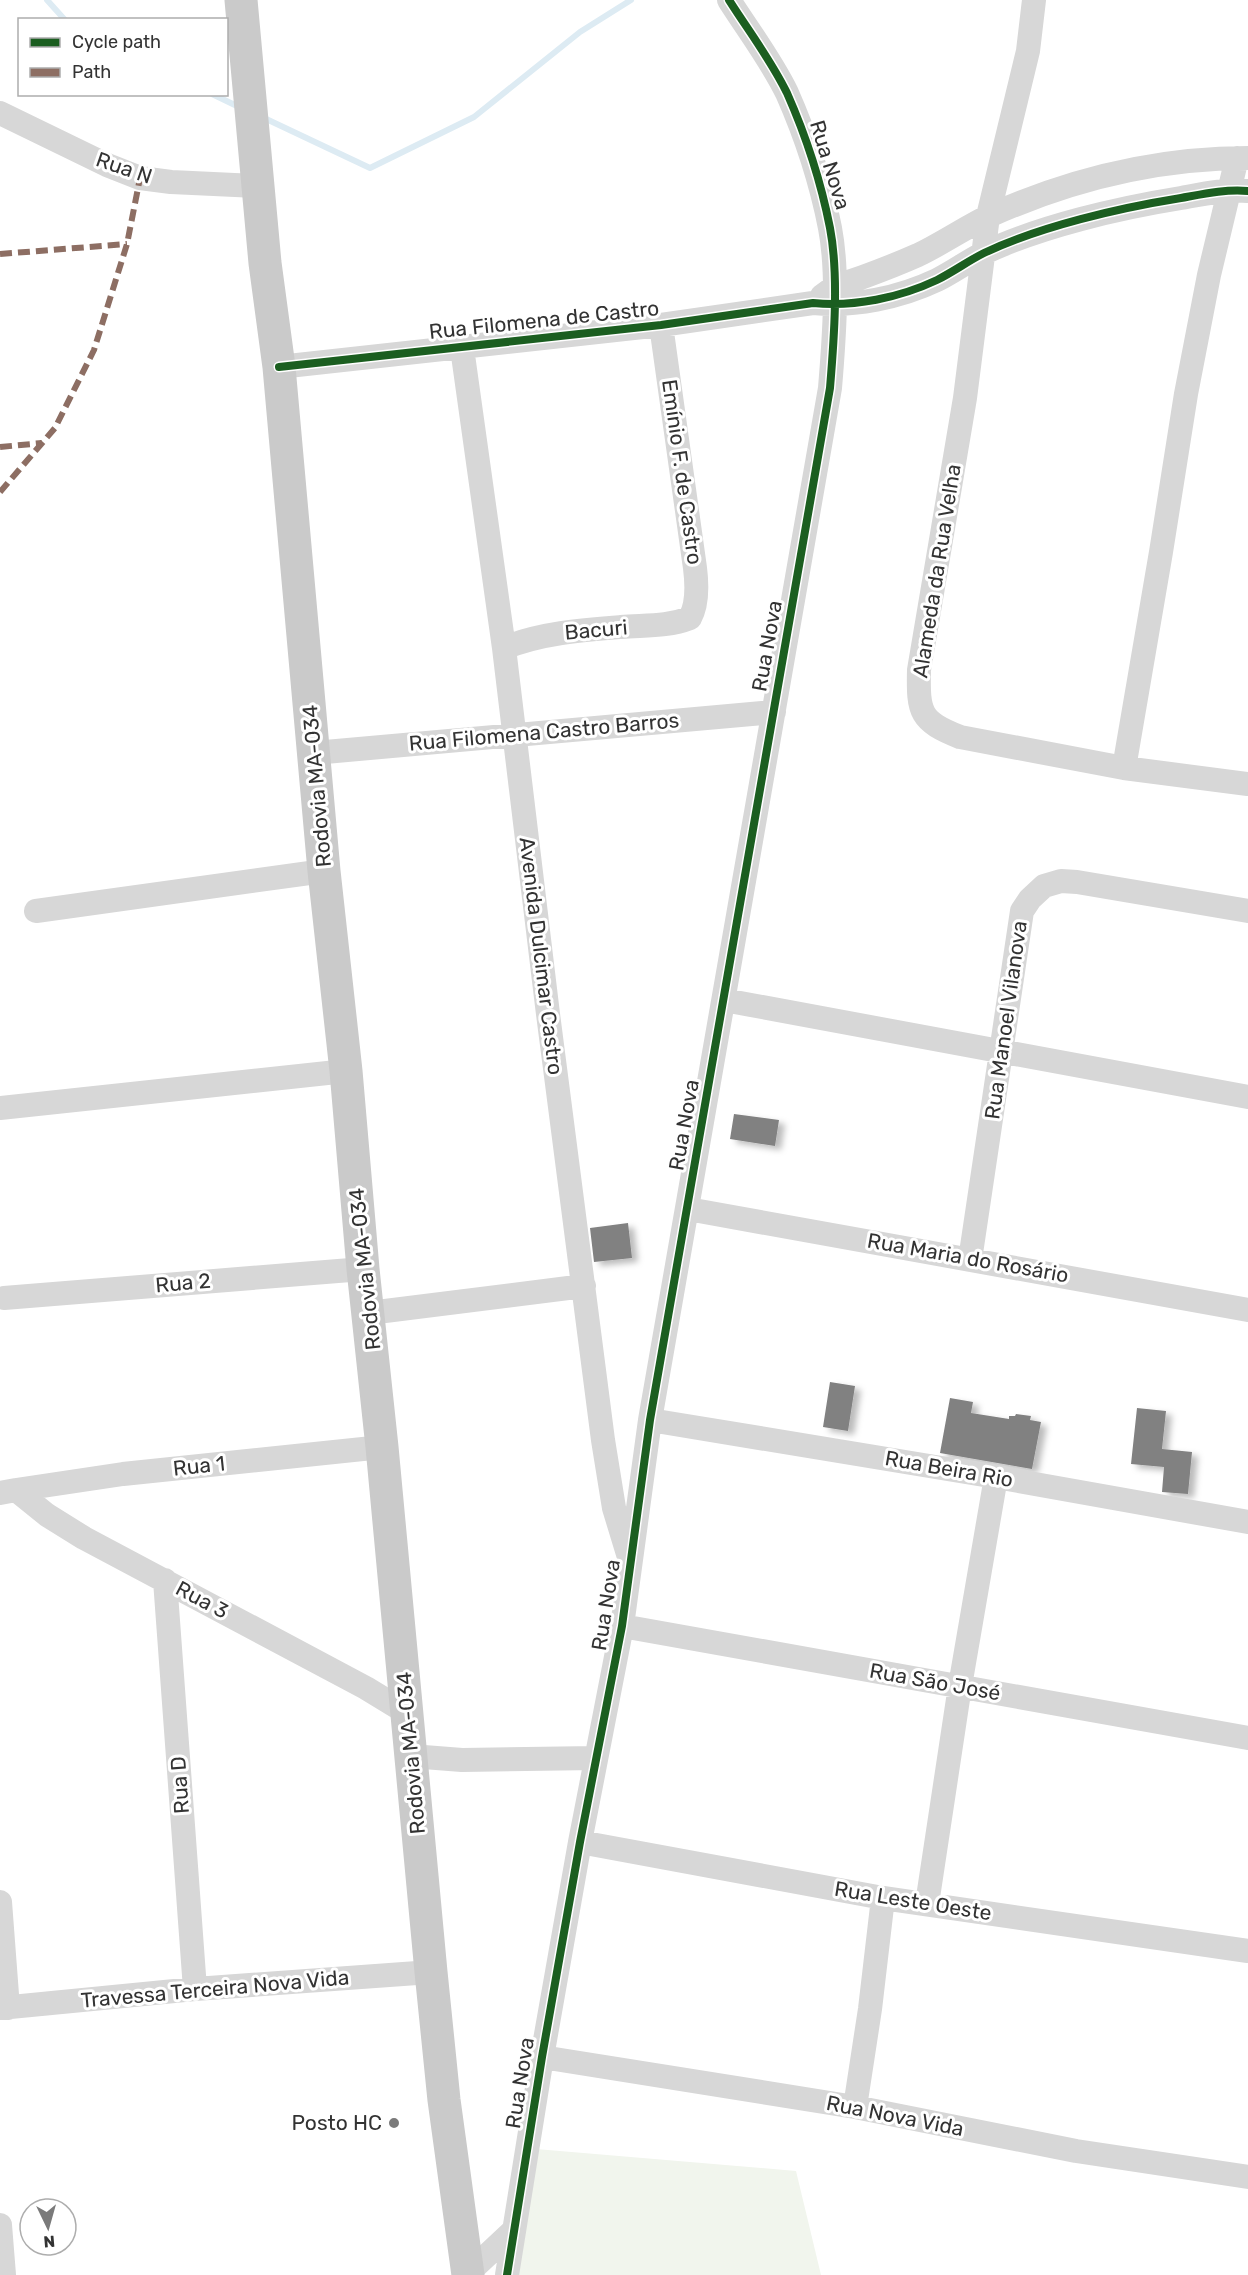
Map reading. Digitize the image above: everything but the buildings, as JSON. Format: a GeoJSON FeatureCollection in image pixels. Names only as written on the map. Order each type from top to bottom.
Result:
{"type":"FeatureCollection","features":[{"type":"Feature","properties":{"kind":"main road","name":"Rodovia MA-034"},"geometry":{"type":"LineString","coordinates":[[241,0],[265,263],[279,367],[324,870],[346,1071],[431,1972],[444,2100],[468,2274]]}},
{"type":"Feature","properties":{"kind":"street","name":"Alameda da Rua Velha"},"geometry":{"type":"LineString","coordinates":[[1034,0],[1028,51],[1020,91],[988,216],[965,398],[919,670],[919,693],[923,713],[930,723],[960,737],[1124,768],[1248,784]]}},
{"type":"Feature","properties":{"kind":"street","name":"Rua Nova"},"geometry":{"type":"LineString","coordinates":[[507,2275],[580,1842],[622,1626],[650,1420],[830,388],[834,347],[827,298],[831,230],[820,187],[804,134],[786,92],[732,5]]}},
{"type":"Feature","properties":{"kind":"street","name":"Rua N"},"geometry":{"type":"LineString","coordinates":[[0,113],[107,165],[140,178],[171,182],[258,186]]}},
{"type":"Feature","properties":{"kind":"street"},"geometry":{"type":"LineString","coordinates":[[827,298],[920,254],[988,216],[1074,183],[1141,167],[1212,158],[1243,158],[1239,190],[1209,275],[1186,394],[1124,768]]}},
{"type":"Feature","properties":{"kind":"street"},"geometry":{"type":"LineString","coordinates":[[827,298],[864,301],[908,291],[937,280],[984,254],[1041,232],[1139,204],[1239,190]]}},
{"type":"Feature","properties":{"kind":"street","name":"Rua Filomena de Castro"},"geometry":{"type":"LineString","coordinates":[[279,367],[661,325],[827,298]]}},
{"type":"Feature","properties":{"kind":"street","name":"Emínio F. de Castro"},"geometry":{"type":"LineString","coordinates":[[661,325],[695,568],[695,609],[690,618]]}},
{"type":"Feature","properties":{"kind":"street","name":"Avenida Dulcimar Castro"},"geometry":{"type":"LineString","coordinates":[[462,348],[504,648],[513,735],[600,1418],[612,1497],[631,1563]]}},
{"type":"Feature","properties":{"kind":"street","name":"Bacuri"},"geometry":{"type":"LineString","coordinates":[[504,648],[531,639],[564,633],[625,626],[665,625],[690,618]]}},
{"type":"Feature","properties":{"kind":"street","name":"Rua Filomena Castro Barros"},"geometry":{"type":"LineString","coordinates":[[314,753],[774,712]]}},
{"type":"Feature","properties":{"kind":"street"},"geometry":{"type":"LineString","coordinates":[[36,911],[324,870]]}},
{"type":"Feature","properties":{"kind":"street","name":"Rua Manoel Vilanova"},"geometry":{"type":"LineString","coordinates":[[970,1260],[1022,911],[1044,886],[1061,881],[1248,911]]}},
{"type":"Feature","properties":{"kind":"street"},"geometry":{"type":"LineString","coordinates":[[724,1000],[1248,1097]]}},
{"type":"Feature","properties":{"kind":"street"},"geometry":{"type":"LineString","coordinates":[[0,1108],[346,1071]]}},
{"type":"Feature","properties":{"kind":"street","name":"Rua Maria do Rosário"},"geometry":{"type":"LineString","coordinates":[[688,1209],[1248,1310]]}},
{"type":"Feature","properties":{"kind":"street","name":"Rua 2"},"geometry":{"type":"LineString","coordinates":[[4,1298],[363,1269]]}},
{"type":"Feature","properties":{"kind":"street"},"geometry":{"type":"LineString","coordinates":[[369,1313],[584,1286]]}},
{"type":"Feature","properties":{"kind":"street","name":"Rua Beira Rio"},"geometry":{"type":"LineString","coordinates":[[650,1420],[996,1477],[1248,1522]]}},
{"type":"Feature","properties":{"kind":"street","name":"Rua 1"},"geometry":{"type":"LineString","coordinates":[[8,1492],[123,1474],[382,1447]]}},
{"type":"Feature","properties":{"kind":"street"},"geometry":{"type":"LineString","coordinates":[[927,1904],[960,1686],[996,1477]]}},
{"type":"Feature","properties":{"kind":"street","name":"Rua 3"},"geometry":{"type":"LineString","coordinates":[[8,1492],[84,1538],[366,1688],[407,1713]]}},
{"type":"Feature","properties":{"kind":"street","name":"Rua D"},"geometry":{"type":"LineString","coordinates":[[165,1580],[195,1989]]}},
{"type":"Feature","properties":{"kind":"street","name":"Rua São José"},"geometry":{"type":"LineString","coordinates":[[622,1626],[1248,1738]]}},
{"type":"Feature","properties":{"kind":"street"},"geometry":{"type":"LineString","coordinates":[[411,1756],[462,1760],[596,1758]]}},
{"type":"Feature","properties":{"kind":"street","name":"Rua Leste Oeste"},"geometry":{"type":"LineString","coordinates":[[580,1842],[883,1898],[1248,1951]]}},
{"type":"Feature","properties":{"kind":"street"},"geometry":{"type":"LineString","coordinates":[[855,2107],[883,1898]]}},
{"type":"Feature","properties":{"kind":"street"},"geometry":{"type":"LineString","coordinates":[[0,1902],[4,2008]]}},
{"type":"Feature","properties":{"kind":"street","name":"Travessa Terceira Nova Vida"},"geometry":{"type":"LineString","coordinates":[[4,2008],[195,1989],[431,1972]]}},
{"type":"Feature","properties":{"kind":"street","name":"Rua Nova Vida"},"geometry":{"type":"LineString","coordinates":[[542,2057],[855,2107],[1076,2151],[1248,2177]]}},
{"type":"Feature","properties":{"kind":"street"},"geometry":{"type":"LineString","coordinates":[[0,2225],[4,2275]]}},
{"type":"Feature","properties":{"kind":"street"},"geometry":{"type":"LineString","coordinates":[[468,2274],[514,2230]]}},
{"type":"Feature","properties":{"kind":"shaded area"},"geometry":{"type":"Polygon","coordinates":[[[536,2149],[796,2171],[821,2275],[515,2275],[536,2149]]]}},
{"type":"Feature","properties":{"kind":"waterway"},"geometry":{"type":"LineString","coordinates":[[47,0],[63,18]]}},
{"type":"Feature","properties":{"kind":"waterway"},"geometry":{"type":"LineString","coordinates":[[262,117],[370,168],[474,117],[580,32],[631,0]]}},
{"type":"Feature","properties":{"kind":"waterway"},"geometry":{"type":"LineString","coordinates":[[216,96],[239,107]]}},
{"type":"Feature","properties":{"kind":"marked path"},"geometry":{"type":"LineString","coordinates":[[0,492],[55,428],[94,350],[127,244],[140,178]]}},
{"type":"Feature","properties":{"kind":"marked path"},"geometry":{"type":"LineString","coordinates":[[0,254],[127,244]]}},
{"type":"Feature","properties":{"kind":"marked path"},"geometry":{"type":"LineString","coordinates":[[0,447],[42,443]]}},
{"type":"Feature","properties":{"kind":"cycle path"},"geometry":{"type":"LineString","coordinates":[[507,2275],[580,1842],[622,1626],[650,1420],[830,388],[835,287],[833,246],[822,194],[807,142],[787,93],[767,57],[729,0]]}},
{"type":"Feature","properties":{"kind":"cycle path"},"geometry":{"type":"LineString","coordinates":[[279,367],[661,325],[813,303],[844,304],[876,300],[922,286],[1006,243],[1055,226],[1157,202],[1214,192],[1248,191]]}},
{"type":"Feature","properties":{"kind":"place","name":"Posto HC"},"geometry":{"type":"Point","coordinates":[394,2123]}}]}
